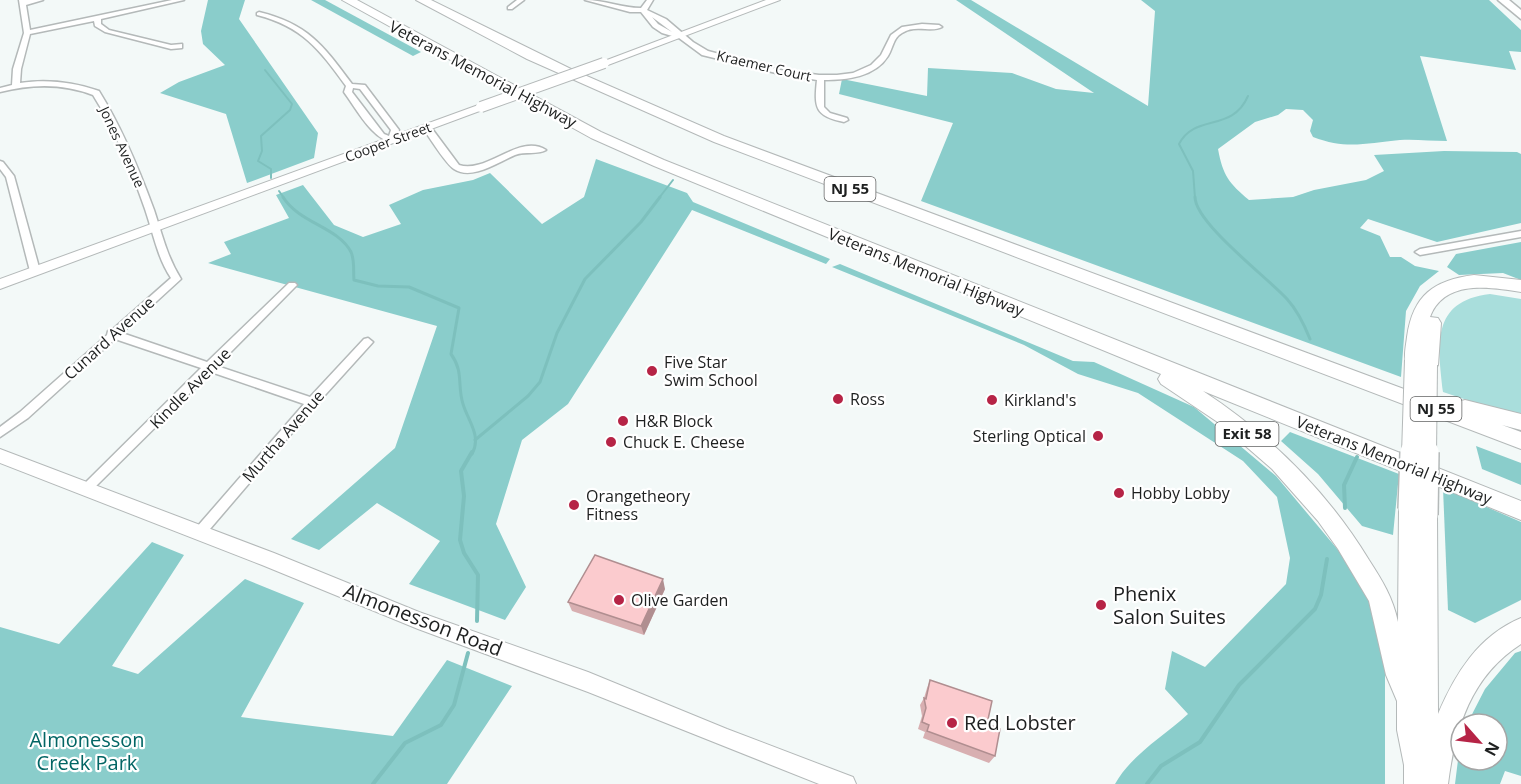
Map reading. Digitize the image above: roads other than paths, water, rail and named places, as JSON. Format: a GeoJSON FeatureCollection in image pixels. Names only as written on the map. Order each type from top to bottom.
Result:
{"type":"FeatureCollection","features":[{"type":"Feature","properties":{"kind":"highway","name":"Veterans Memorial Highway"},"geometry":{"type":"LineString","coordinates":[[348,0],[597,135],[648,159],[1521,511]]}},
{"type":"Feature","properties":{"kind":"highway","name":"NJ 55"},"geometry":{"type":"LineString","coordinates":[[422,0],[559,70],[708,135],[1521,441]]}},
{"type":"Feature","properties":{"kind":"highway"},"geometry":{"type":"LineString","coordinates":[[1423,778],[1425,736],[1418,512],[1421,363],[1419,322],[1426,304],[1440,290],[1461,282],[1477,280],[1521,286]]}},
{"type":"Feature","properties":{"kind":"highway","name":"Exit 58"},"geometry":{"type":"LineString","coordinates":[[966,288],[1167,379],[1213,408],[1266,450],[1314,501],[1342,535],[1359,562],[1379,598],[1389,630],[1398,675],[1410,699]]}},
{"type":"Feature","properties":{"kind":"highway"},"geometry":{"type":"LineString","coordinates":[[1421,363],[1432,325],[1442,302],[1454,295],[1473,290],[1495,289],[1521,294]]}},
{"type":"Feature","properties":{"kind":"highway"},"geometry":{"type":"LineString","coordinates":[[1351,377],[1384,382],[1461,407],[1521,422]]}},
{"type":"Feature","properties":{"kind":"highway","name":"Exit 58"},"geometry":{"type":"LineString","coordinates":[[1418,512],[1410,730],[1423,778]]}},
{"type":"Feature","properties":{"kind":"highway"},"geometry":{"type":"LineString","coordinates":[[1423,778],[1459,692],[1494,649],[1521,630]]}},
{"type":"Feature","properties":{"kind":"main road","name":"Cooper Street"},"geometry":{"type":"LineString","coordinates":[[0,284],[775,0]]}},
{"type":"Feature","properties":{"kind":"main road"},"geometry":{"type":"LineString","coordinates":[[1503,0],[1521,16]]}},
{"type":"Feature","properties":{"kind":"main road","name":"Almonesson Road"},"geometry":{"type":"LineString","coordinates":[[0,456],[200,532],[418,621],[588,682],[727,739],[846,784]]}},
{"type":"Feature","properties":{"kind":"street"},"geometry":{"type":"LineString","coordinates":[[16,86],[27,33],[22,2],[40,0]]}},
{"type":"Feature","properties":{"kind":"street"},"geometry":{"type":"LineString","coordinates":[[27,33],[181,0]]}},
{"type":"Feature","properties":{"kind":"street"},"geometry":{"type":"LineString","coordinates":[[510,8],[521,0]]}},
{"type":"Feature","properties":{"kind":"street"},"geometry":{"type":"LineString","coordinates":[[588,0],[645,12],[650,0]]}},
{"type":"Feature","properties":{"kind":"street","name":"Kraemer Court"},"geometry":{"type":"LineString","coordinates":[[645,12],[666,33],[680,36],[705,53],[820,78],[847,76],[873,67],[885,56],[894,35],[904,29],[939,27]]}},
{"type":"Feature","properties":{"kind":"street"},"geometry":{"type":"LineString","coordinates":[[259,14],[278,17],[310,36],[350,86],[362,87],[395,130],[392,140],[381,136],[348,92],[350,86]]}},
{"type":"Feature","properties":{"kind":"street"},"geometry":{"type":"LineString","coordinates":[[98,17],[97,25],[107,32],[171,48],[179,46]]}},
{"type":"Feature","properties":{"kind":"street"},"geometry":{"type":"LineString","coordinates":[[820,78],[819,109],[824,115],[844,120]]}},
{"type":"Feature","properties":{"kind":"street","name":"Jones Avenue"},"geometry":{"type":"LineString","coordinates":[[0,90],[46,82],[67,84],[96,93],[142,187],[156,227]]}},
{"type":"Feature","properties":{"kind":"street"},"geometry":{"type":"LineString","coordinates":[[427,128],[456,167],[463,170],[479,167],[523,150],[542,150]]}},
{"type":"Feature","properties":{"kind":"street"},"geometry":{"type":"LineString","coordinates":[[0,164],[10,176],[35,271]]}},
{"type":"Feature","properties":{"kind":"street","name":"Cunard Avenue"},"geometry":{"type":"LineString","coordinates":[[0,434],[176,279],[156,238],[156,227]]}},
{"type":"Feature","properties":{"kind":"street"},"geometry":{"type":"LineString","coordinates":[[1420,252],[1521,234]]}},
{"type":"Feature","properties":{"kind":"street","name":"Kindle Avenue"},"geometry":{"type":"LineString","coordinates":[[86,489],[292,285]]}},
{"type":"Feature","properties":{"kind":"street"},"geometry":{"type":"LineString","coordinates":[[112,334],[312,402]]}},
{"type":"Feature","properties":{"kind":"street","name":"Murtha Avenue"},"geometry":{"type":"LineString","coordinates":[[200,532],[312,402],[368,342]]}},
{"type":"Feature","properties":{"kind":"waterway"},"geometry":{"type":"LineString","coordinates":[[265,70],[292,104],[290,110],[261,136],[262,151],[258,161],[271,169],[271,178]]}},
{"type":"Feature","properties":{"kind":"waterway"},"geometry":{"type":"LineString","coordinates":[[1195,198],[1193,171],[1179,144],[1194,129],[1233,115],[1248,96]]}},
{"type":"Feature","properties":{"kind":"waterway"},"geometry":{"type":"LineString","coordinates":[[659,198],[673,180]]}},
{"type":"Feature","properties":{"kind":"waterway"},"geometry":{"type":"LineString","coordinates":[[279,191],[284,198]]}},
{"type":"Feature","properties":{"kind":"waterway"},"geometry":{"type":"LineString","coordinates":[[283,197],[299,213],[328,230],[345,244],[352,255],[354,280],[378,286],[409,287],[459,308],[451,354],[458,367],[461,397],[476,439]]}},
{"type":"Feature","properties":{"kind":"waterway"},"geometry":{"type":"LineString","coordinates":[[476,439],[528,396],[540,382],[557,333],[585,279],[641,222],[660,197]]}},
{"type":"Feature","properties":{"kind":"waterway"},"geometry":{"type":"LineString","coordinates":[[1195,197],[1198,208],[1219,235],[1291,304],[1310,339]]}},
{"type":"Feature","properties":{"kind":"waterway"},"geometry":{"type":"LineString","coordinates":[[472,454],[476,439]]}},
{"type":"Feature","properties":{"kind":"waterway"},"geometry":{"type":"LineString","coordinates":[[472,452],[461,471],[464,496],[460,540],[464,553],[478,575],[477,621]]}},
{"type":"Feature","properties":{"kind":"waterway"},"geometry":{"type":"LineString","coordinates":[[1345,508],[1344,485],[1357,457]]}},
{"type":"Feature","properties":{"kind":"waterway"},"geometry":{"type":"LineString","coordinates":[[1147,784],[1161,766],[1200,742],[1239,685],[1315,609],[1321,595],[1327,559]]}},
{"type":"Feature","properties":{"kind":"waterway"},"geometry":{"type":"LineString","coordinates":[[373,784],[405,743],[441,725],[454,705],[468,653]]}},
{"type":"Feature","properties":{"kind":"place","name":"Five Star Swim School"},"geometry":{"type":"Point","coordinates":[652,371]}},
{"type":"Feature","properties":{"kind":"place","name":"Ross"},"geometry":{"type":"Point","coordinates":[838,399]}},
{"type":"Feature","properties":{"kind":"place","name":"Kirkland's"},"geometry":{"type":"Point","coordinates":[992,400]}},
{"type":"Feature","properties":{"kind":"place","name":"H&R Block"},"geometry":{"type":"Point","coordinates":[623,421]}},
{"type":"Feature","properties":{"kind":"place","name":"Sterling Optical"},"geometry":{"type":"Point","coordinates":[1098,436]}},
{"type":"Feature","properties":{"kind":"place","name":"Chuck E. Cheese"},"geometry":{"type":"Point","coordinates":[611,442]}},
{"type":"Feature","properties":{"kind":"place","name":"Hobby Lobby"},"geometry":{"type":"Point","coordinates":[1119,493]}},
{"type":"Feature","properties":{"kind":"place","name":"Orangetheory Fitness"},"geometry":{"type":"Point","coordinates":[574,505]}},
{"type":"Feature","properties":{"kind":"place","name":"Olive Garden"},"geometry":{"type":"Point","coordinates":[619,600]}},
{"type":"Feature","properties":{"kind":"place","name":"Phenix Salon Suites"},"geometry":{"type":"Point","coordinates":[1101,605]}},
{"type":"Feature","properties":{"kind":"place","name":"Red Lobster"},"geometry":{"type":"Point","coordinates":[952,723]}},
{"type":"Feature","properties":{"kind":"park label","name":"Almonesson Creek Park"},"geometry":{"type":"Point","coordinates":[87,752]}}]}
